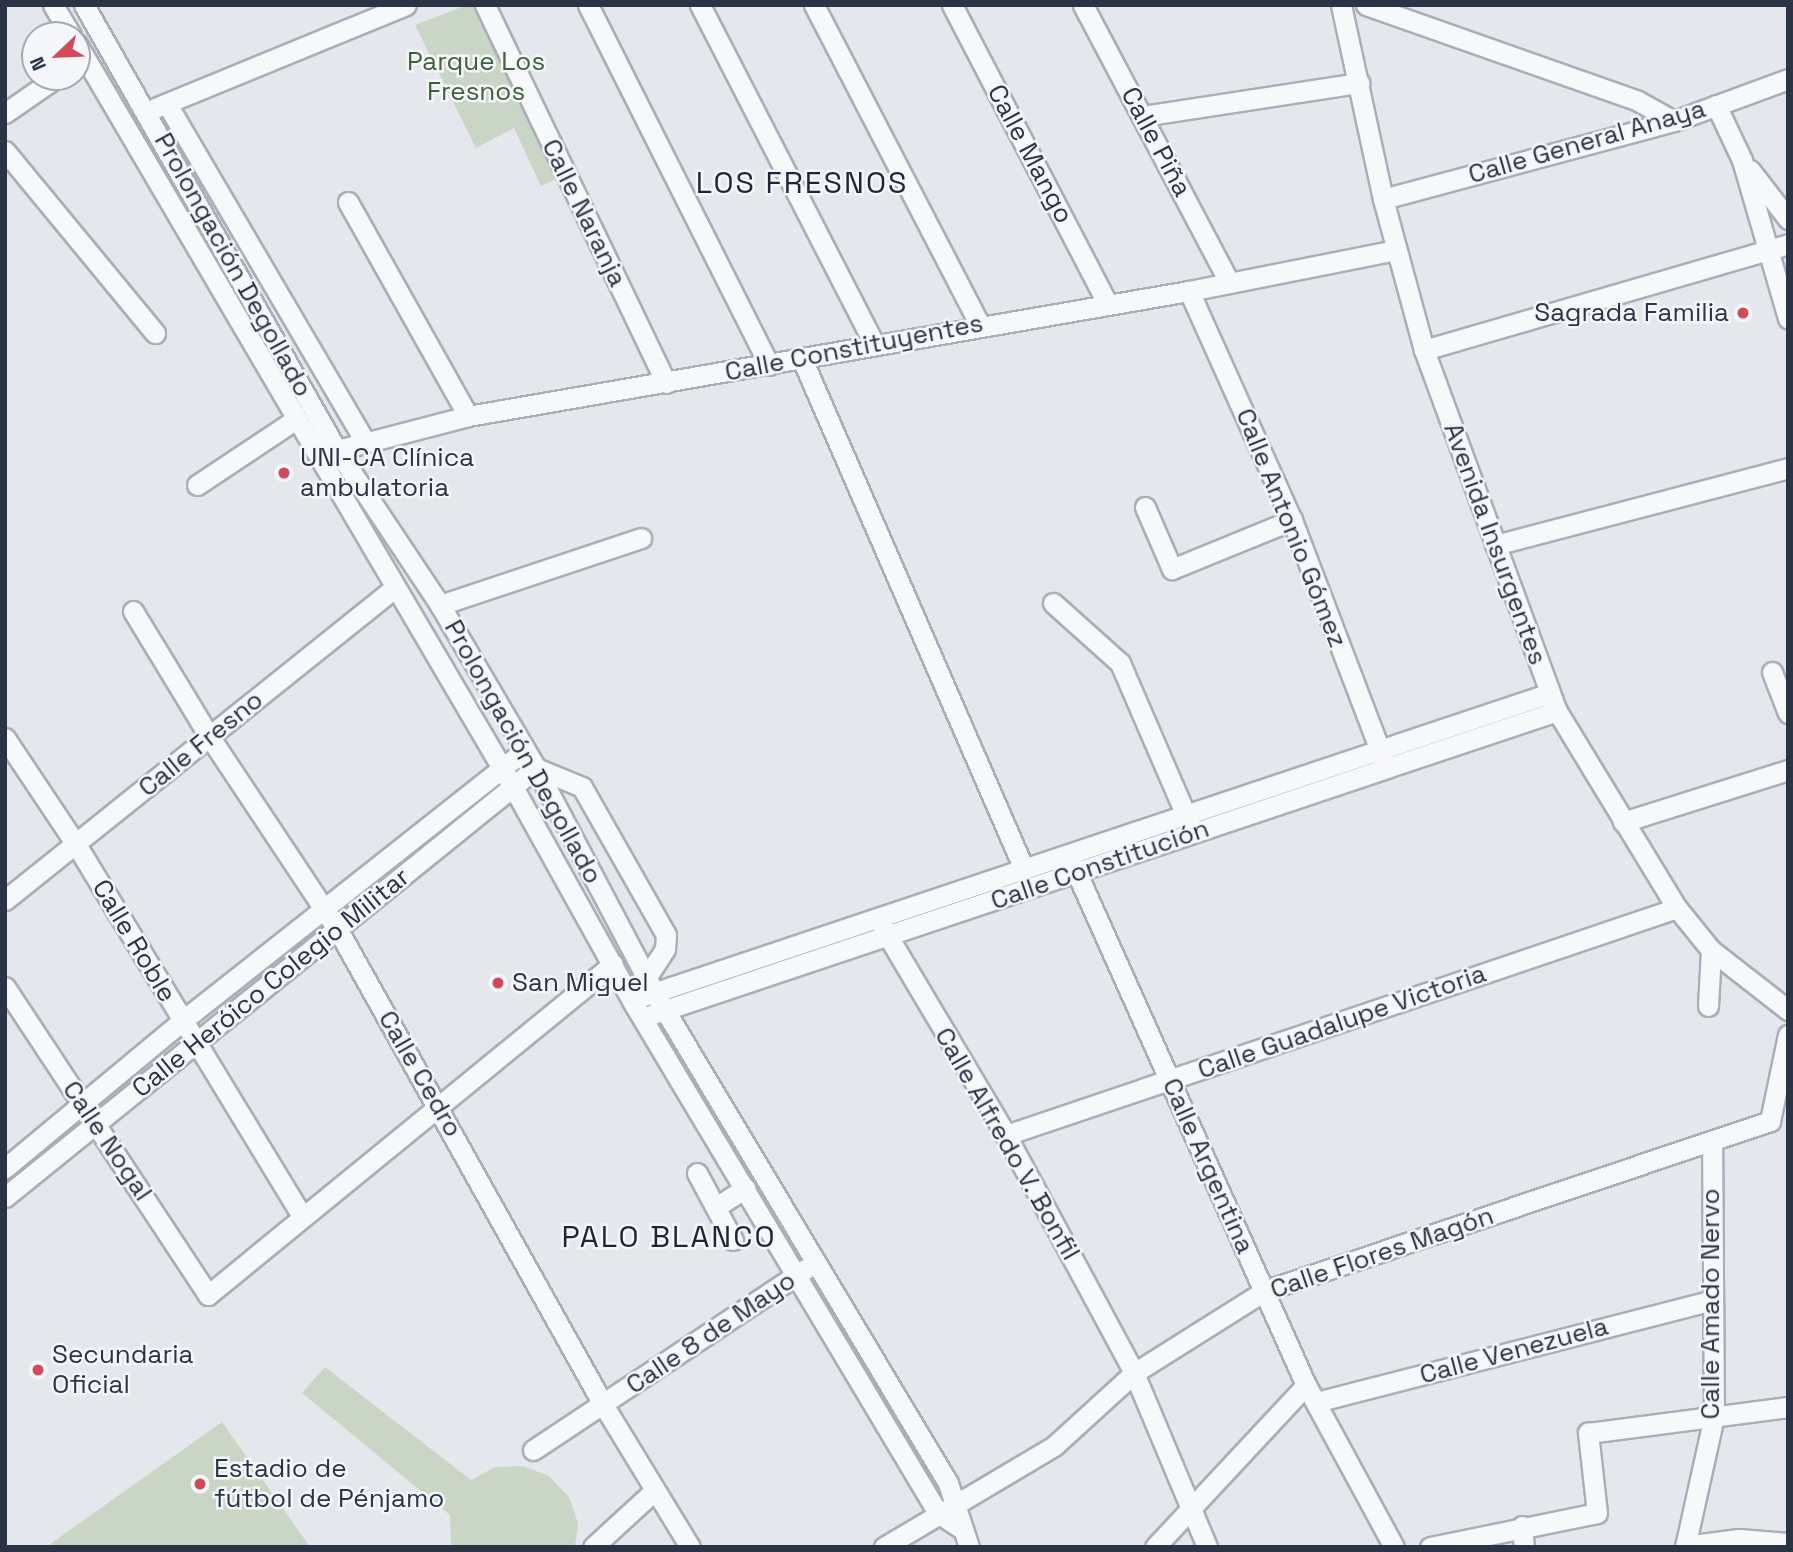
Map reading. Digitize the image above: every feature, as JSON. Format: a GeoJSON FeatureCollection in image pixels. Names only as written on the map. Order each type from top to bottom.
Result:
{"type":"FeatureCollection","features":[{"type":"Feature","properties":{"kind":"street"},"geometry":{"type":"LineString","coordinates":[[53,5],[63,21]]}},
{"type":"Feature","properties":{"kind":"street","name":"Prolongación Degollado"},"geometry":{"type":"LineString","coordinates":[[84,5],[94,14],[146,112],[336,449],[440,605],[536,768],[664,1010],[818,1261],[957,1501]]}},
{"type":"Feature","properties":{"kind":"street","name":"Calle Naranja"},"geometry":{"type":"LineString","coordinates":[[485,5],[666,383]]}},
{"type":"Feature","properties":{"kind":"street"},"geometry":{"type":"LineString","coordinates":[[588,5],[769,365]]}},
{"type":"Feature","properties":{"kind":"street"},"geometry":{"type":"LineString","coordinates":[[700,5],[874,344]]}},
{"type":"Feature","properties":{"kind":"street"},"geometry":{"type":"LineString","coordinates":[[814,5],[980,325]]}},
{"type":"Feature","properties":{"kind":"street","name":"Calle Mango"},"geometry":{"type":"LineString","coordinates":[[952,5],[1107,303]]}},
{"type":"Feature","properties":{"kind":"street","name":"Calle Piña"},"geometry":{"type":"LineString","coordinates":[[1083,5],[1228,280]]}},
{"type":"Feature","properties":{"kind":"street","name":"Avenida Insurgentes"},"geometry":{"type":"LineString","coordinates":[[1341,5],[1395,250],[1424,350],[1554,702],[1623,822],[1677,908],[1711,950],[1788,1010]]}},
{"type":"Feature","properties":{"kind":"street"},"geometry":{"type":"LineString","coordinates":[[1366,5],[1638,101],[1674,121]]}},
{"type":"Feature","properties":{"kind":"street"},"geometry":{"type":"LineString","coordinates":[[122,123],[401,6]]}},
{"type":"Feature","properties":{"kind":"street","name":"Prolongación Degollado"},"geometry":{"type":"LineString","coordinates":[[91,72],[506,777],[632,1001],[938,1513]]}},
{"type":"Feature","properties":{"kind":"street","name":"Calle General Anaya"},"geometry":{"type":"LineString","coordinates":[[1383,199],[1674,121],[1788,79]]}},
{"type":"Feature","properties":{"kind":"street"},"geometry":{"type":"LineString","coordinates":[[1143,116],[1359,83]]}},
{"type":"Feature","properties":{"kind":"street"},"geometry":{"type":"LineString","coordinates":[[5,113],[37,91]]}},
{"type":"Feature","properties":{"kind":"street"},"geometry":{"type":"LineString","coordinates":[[167,104],[365,441]]}},
{"type":"Feature","properties":{"kind":"street"},"geometry":{"type":"LineString","coordinates":[[1716,105],[1742,160],[1788,318]]}},
{"type":"Feature","properties":{"kind":"street"},"geometry":{"type":"LineString","coordinates":[[5,150],[155,333]]}},
{"type":"Feature","properties":{"kind":"street"},"geometry":{"type":"LineString","coordinates":[[1742,160],[1788,219]]}},
{"type":"Feature","properties":{"kind":"street"},"geometry":{"type":"LineString","coordinates":[[348,202],[468,416]]}},
{"type":"Feature","properties":{"kind":"street"},"geometry":{"type":"LineString","coordinates":[[1424,350],[1788,244]]}},
{"type":"Feature","properties":{"kind":"street","name":"Calle Constituyentes"},"geometry":{"type":"LineString","coordinates":[[316,457],[365,441],[468,416],[769,365],[980,325],[1189,291],[1228,280],[1395,250]]}},
{"type":"Feature","properties":{"kind":"street","name":"Calle Antonio Gómez"},"geometry":{"type":"LineString","coordinates":[[1189,291],[1292,520],[1383,760]]}},
{"type":"Feature","properties":{"kind":"street","name":"Calle Constitución"},"geometry":{"type":"LineString","coordinates":[[802,359],[1024,869]]}},
{"type":"Feature","properties":{"kind":"street"},"geometry":{"type":"LineString","coordinates":[[197,485],[295,420]]}},
{"type":"Feature","properties":{"kind":"street"},"geometry":{"type":"LineString","coordinates":[[1495,545],[1788,468]]}},
{"type":"Feature","properties":{"kind":"street"},"geometry":{"type":"LineString","coordinates":[[1145,507],[1172,569],[1292,520]]}},
{"type":"Feature","properties":{"kind":"street"},"geometry":{"type":"LineString","coordinates":[[440,605],[641,538]]}},
{"type":"Feature","properties":{"kind":"street","name":"Calle Fresno"},"geometry":{"type":"LineString","coordinates":[[5,900],[77,846],[209,736],[395,588]]}},
{"type":"Feature","properties":{"kind":"street"},"geometry":{"type":"LineString","coordinates":[[1053,603],[1120,663],[1191,825]]}},
{"type":"Feature","properties":{"kind":"street","name":"Calle Cedro"},"geometry":{"type":"LineString","coordinates":[[134,611],[209,736],[338,930],[441,1109],[604,1406],[690,1547]]}},
{"type":"Feature","properties":{"kind":"street"},"geometry":{"type":"LineString","coordinates":[[1772,672],[1788,713]]}},
{"type":"Feature","properties":{"kind":"street","name":"Calle Constitución"},"geometry":{"type":"LineString","coordinates":[[642,1018],[887,937],[1073,864],[1554,702]]}},
{"type":"Feature","properties":{"kind":"street","name":"Calle Roble"},"geometry":{"type":"LineString","coordinates":[[5,738],[77,846],[303,1217]]}},
{"type":"Feature","properties":{"kind":"street","name":"Calle Heróico Colegio Militar"},"geometry":{"type":"LineString","coordinates":[[5,1197],[338,930],[506,777],[525,750]]}},
{"type":"Feature","properties":{"kind":"street"},"geometry":{"type":"LineString","coordinates":[[536,768],[582,787],[666,935],[665,949],[650,985]]}},
{"type":"Feature","properties":{"kind":"street","name":"Calle Heróico Colegio Militar"},"geometry":{"type":"LineString","coordinates":[[5,1168],[182,1021],[323,910],[506,777],[536,768]]}},
{"type":"Feature","properties":{"kind":"street"},"geometry":{"type":"LineString","coordinates":[[1623,822],[1788,769]]}},
{"type":"Feature","properties":{"kind":"street","name":"Calle Constitución"},"geometry":{"type":"LineString","coordinates":[[632,1001],[650,985],[1024,869],[1073,864]]}},
{"type":"Feature","properties":{"kind":"street","name":"Calle Argentina"},"geometry":{"type":"LineString","coordinates":[[1073,864],[1306,1385],[1394,1547]]}},
{"type":"Feature","properties":{"kind":"street","name":"Calle Guadalupe Victoria"},"geometry":{"type":"LineString","coordinates":[[1006,1135],[1677,908]]}},
{"type":"Feature","properties":{"kind":"street","name":"Calle Alfredo V. Bonfil"},"geometry":{"type":"LineString","coordinates":[[877,916],[1006,1135],[1134,1373],[1189,1511],[1207,1547]]}},
{"type":"Feature","properties":{"kind":"street"},"geometry":{"type":"LineString","coordinates":[[1708,1006],[1711,950]]}},
{"type":"Feature","properties":{"kind":"street"},"geometry":{"type":"LineString","coordinates":[[303,1217],[441,1109],[613,964]]}},
{"type":"Feature","properties":{"kind":"street","name":"Calle Nogal"},"geometry":{"type":"LineString","coordinates":[[5,986],[208,1295],[303,1217]]}},
{"type":"Feature","properties":{"kind":"street","name":"Calle Flores Magón"},"geometry":{"type":"LineString","coordinates":[[884,1547],[957,1501],[1054,1446],[1134,1373],[1264,1291],[1712,1143],[1769,1121],[1788,1035]]}},
{"type":"Feature","properties":{"kind":"street","name":"Calle Amado Nervo"},"geometry":{"type":"LineString","coordinates":[[1685,1546],[1714,1416],[1712,1143]]}},
{"type":"Feature","properties":{"kind":"street"},"geometry":{"type":"LineString","coordinates":[[696,1173],[733,1240]]}},
{"type":"Feature","properties":{"kind":"street"},"geometry":{"type":"LineString","coordinates":[[716,1207],[746,1188]]}},
{"type":"Feature","properties":{"kind":"street","name":"Calle 8 de Mayo"},"geometry":{"type":"LineString","coordinates":[[533,1450],[604,1406],[818,1261]]}},
{"type":"Feature","properties":{"kind":"street","name":"Calle Venezuela"},"geometry":{"type":"LineString","coordinates":[[1316,1402],[1712,1300]]}},
{"type":"Feature","properties":{"kind":"street"},"geometry":{"type":"LineString","coordinates":[[1155,1547],[1306,1385]]}},
{"type":"Feature","properties":{"kind":"street"},"geometry":{"type":"LineString","coordinates":[[1430,1547],[1521,1526],[1597,1513],[1588,1433],[1788,1407]]}},
{"type":"Feature","properties":{"kind":"street"},"geometry":{"type":"LineString","coordinates":[[593,1547],[655,1490]]}},
{"type":"Feature","properties":{"kind":"street"},"geometry":{"type":"LineString","coordinates":[[957,1501],[959,1527],[969,1547]]}},
{"type":"Feature","properties":{"kind":"street"},"geometry":{"type":"LineString","coordinates":[[938,1513],[959,1527]]}},
{"type":"Feature","properties":{"kind":"street"},"geometry":{"type":"LineString","coordinates":[[1521,1526],[1524,1547]]}},
{"type":"Feature","properties":{"kind":"street"},"geometry":{"type":"LineString","coordinates":[[1685,1546],[1739,1539],[1788,1544]]}},
{"type":"Feature","properties":{"kind":"green space","name":"Parque Los Fresnos"},"geometry":{"type":"Polygon","coordinates":[[[467,5],[476,5],[561,177],[541,186],[514,128],[476,148],[415,25],[467,5]]]}},
{"type":"Feature","properties":{"kind":"green space"},"geometry":{"type":"Polygon","coordinates":[[[325,1367],[471,1480],[495,1467],[523,1466],[549,1476],[569,1497],[578,1523],[575,1547],[451,1547],[450,1515],[302,1393],[325,1367]]]}},
{"type":"Feature","properties":{"kind":"green space","name":"Estadio de fútbol de Pénjamo"},"geometry":{"type":"Polygon","coordinates":[[[222,1422],[310,1547],[46,1547],[222,1422]]]}},
{"type":"Feature","properties":{"kind":"place","name":"Sagrada Familia"},"geometry":{"type":"Point","coordinates":[1743,313]}},
{"type":"Feature","properties":{"kind":"place","name":"UNI-CA Clínica ambulatoria"},"geometry":{"type":"Point","coordinates":[284,473]}},
{"type":"Feature","properties":{"kind":"place","name":"San Miguel"},"geometry":{"type":"Point","coordinates":[498,983]}},
{"type":"Feature","properties":{"kind":"place","name":"Secundaria Oficial"},"geometry":{"type":"Point","coordinates":[38,1370]}},
{"type":"Feature","properties":{"kind":"place","name":"Estadio de fútbol de Pénjamo"},"geometry":{"type":"Point","coordinates":[200,1484]}},
{"type":"Feature","properties":{"kind":"district","name":"LOS FRESNOS"},"geometry":{"type":"Point","coordinates":[802,183]}},
{"type":"Feature","properties":{"kind":"district","name":"PALO BLANCO"},"geometry":{"type":"Point","coordinates":[669,1237]}}]}
